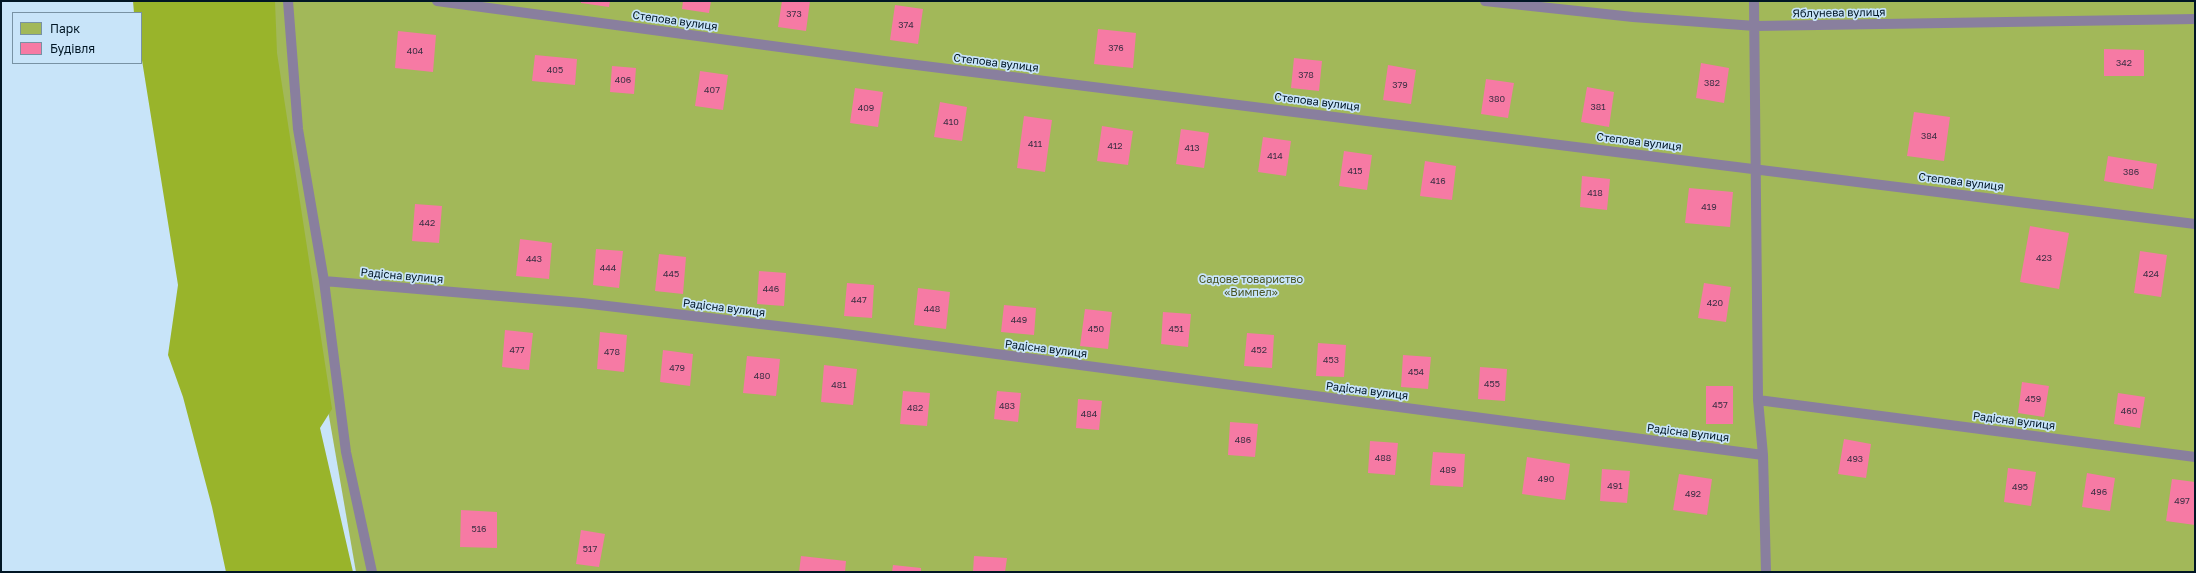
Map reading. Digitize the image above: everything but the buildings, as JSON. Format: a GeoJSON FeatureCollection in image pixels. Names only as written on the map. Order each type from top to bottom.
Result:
{"type":"FeatureCollection","features":[{"type":"Feature","properties":{"kind":"lane"},"geometry":{"type":"LineString","coordinates":[[288,1],[298,129],[324,281],[346,452],[372,572]]}},
{"type":"Feature","properties":{"kind":"lane","name":"Степова вулиця"},"geometry":{"type":"LineString","coordinates":[[438,1],[884,61],[1755,168],[2195,224]]}},
{"type":"Feature","properties":{"kind":"lane","name":"Яблунева вулиця"},"geometry":{"type":"LineString","coordinates":[[1485,1],[1633,17],[1755,26],[2195,19]]}},
{"type":"Feature","properties":{"kind":"lane"},"geometry":{"type":"LineString","coordinates":[[1754,1],[1758,400],[1764,455],[1766,572]]}},
{"type":"Feature","properties":{"kind":"lane","name":"Радісна вулиця"},"geometry":{"type":"LineString","coordinates":[[324,281],[582,303],[837,333],[1764,455]]}},
{"type":"Feature","properties":{"kind":"lane","name":"Радісна вулиця"},"geometry":{"type":"LineString","coordinates":[[1758,400],[2195,457]]}},
{"type":"Feature","properties":{"kind":"green space"},"geometry":{"type":"Polygon","coordinates":[[[133,1],[275,1],[277,53],[332,409],[320,428],[353,572],[226,572],[212,507],[183,397],[168,355],[178,285],[142,60],[142,12],[134,12],[133,1]]]}},
{"type":"Feature","properties":{"kind":"green space","name":"Садове товариство «Вимпел»"},"geometry":{"type":"Polygon","coordinates":[[[257,1],[2195,1],[2195,572],[356,572],[257,1]]]}}]}
